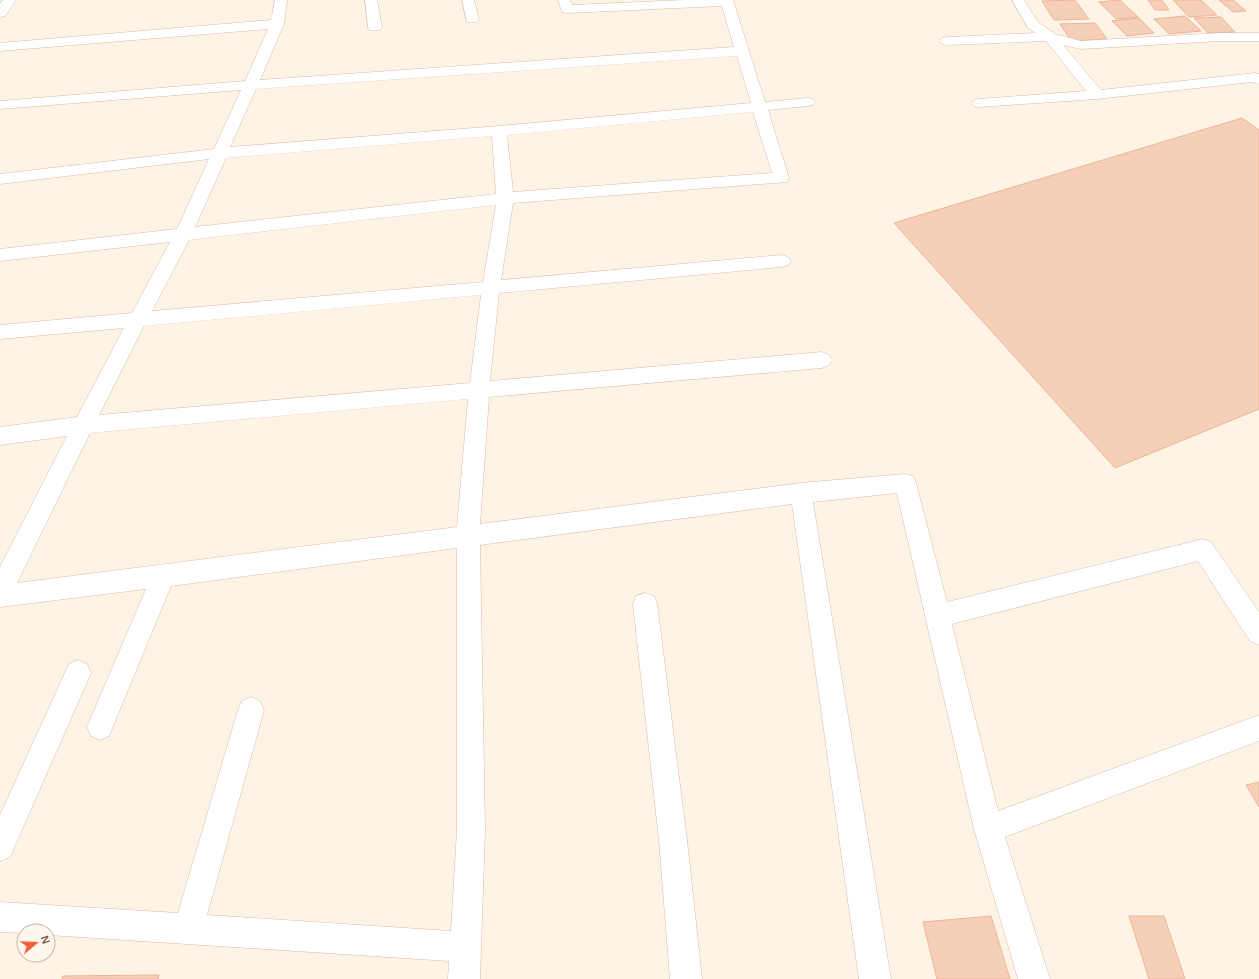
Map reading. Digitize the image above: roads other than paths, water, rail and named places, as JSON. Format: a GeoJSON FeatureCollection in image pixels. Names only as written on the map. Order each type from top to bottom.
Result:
{"type":"FeatureCollection","features":[{"type":"Feature","properties":{"kind":"street"},"geometry":{"type":"LineString","coordinates":[[0,13],[10,0]]}},
{"type":"Feature","properties":{"kind":"street"},"geometry":{"type":"LineString","coordinates":[[0,592],[83,425],[183,234],[221,153],[277,24],[281,0]]}},
{"type":"Feature","properties":{"kind":"street"},"geometry":{"type":"LineString","coordinates":[[371,0],[374,28]]}},
{"type":"Feature","properties":{"kind":"street"},"geometry":{"type":"LineString","coordinates":[[468,0],[472,20]]}},
{"type":"Feature","properties":{"kind":"street"},"geometry":{"type":"LineString","coordinates":[[0,255],[505,198],[781,178],[728,1],[567,9],[564,0]]}},
{"type":"Feature","properties":{"kind":"street"},"geometry":{"type":"LineString","coordinates":[[1018,0],[1034,25],[1050,37],[1097,95]]}},
{"type":"Feature","properties":{"kind":"street"},"geometry":{"type":"LineString","coordinates":[[0,47],[277,24]]}},
{"type":"Feature","properties":{"kind":"street"},"geometry":{"type":"LineString","coordinates":[[947,41],[1050,37],[1081,45],[1220,37],[1259,37]]}},
{"type":"Feature","properties":{"kind":"street"},"geometry":{"type":"LineString","coordinates":[[0,105],[381,75],[481,70],[743,52]]}},
{"type":"Feature","properties":{"kind":"street"},"geometry":{"type":"LineString","coordinates":[[979,103],[1097,95],[1255,76],[1259,80]]}},
{"type":"Feature","properties":{"kind":"street"},"geometry":{"type":"LineString","coordinates":[[0,179],[221,153],[499,131],[760,108],[808,102]]}},
{"type":"Feature","properties":{"kind":"street"},"geometry":{"type":"LineString","coordinates":[[464,979],[471,830],[468,536],[479,390],[491,287],[505,198],[499,131]]}},
{"type":"Feature","properties":{"kind":"street"},"geometry":{"type":"LineString","coordinates":[[0,332],[782,261]]}},
{"type":"Feature","properties":{"kind":"street"},"geometry":{"type":"LineString","coordinates":[[0,436],[83,425],[822,360]]}},
{"type":"Feature","properties":{"kind":"street"},"geometry":{"type":"LineString","coordinates":[[0,596],[163,577],[801,492],[905,483],[988,829],[1034,979]]}},
{"type":"Feature","properties":{"kind":"street"},"geometry":{"type":"LineString","coordinates":[[801,492],[875,979]]}},
{"type":"Feature","properties":{"kind":"street"},"geometry":{"type":"LineString","coordinates":[[938,616],[1203,549],[1259,633]]}},
{"type":"Feature","properties":{"kind":"street"},"geometry":{"type":"LineString","coordinates":[[100,727],[163,577]]}},
{"type":"Feature","properties":{"kind":"street"},"geometry":{"type":"LineString","coordinates":[[645,604],[673,840],[686,979]]}},
{"type":"Feature","properties":{"kind":"street"},"geometry":{"type":"LineString","coordinates":[[0,846],[78,673]]}},
{"type":"Feature","properties":{"kind":"street"},"geometry":{"type":"LineString","coordinates":[[188,929],[251,710]]}},
{"type":"Feature","properties":{"kind":"street"},"geometry":{"type":"LineString","coordinates":[[988,829],[1259,728]]}},
{"type":"Feature","properties":{"kind":"street"},"geometry":{"type":"LineString","coordinates":[[0,917],[465,947]]}}]}
